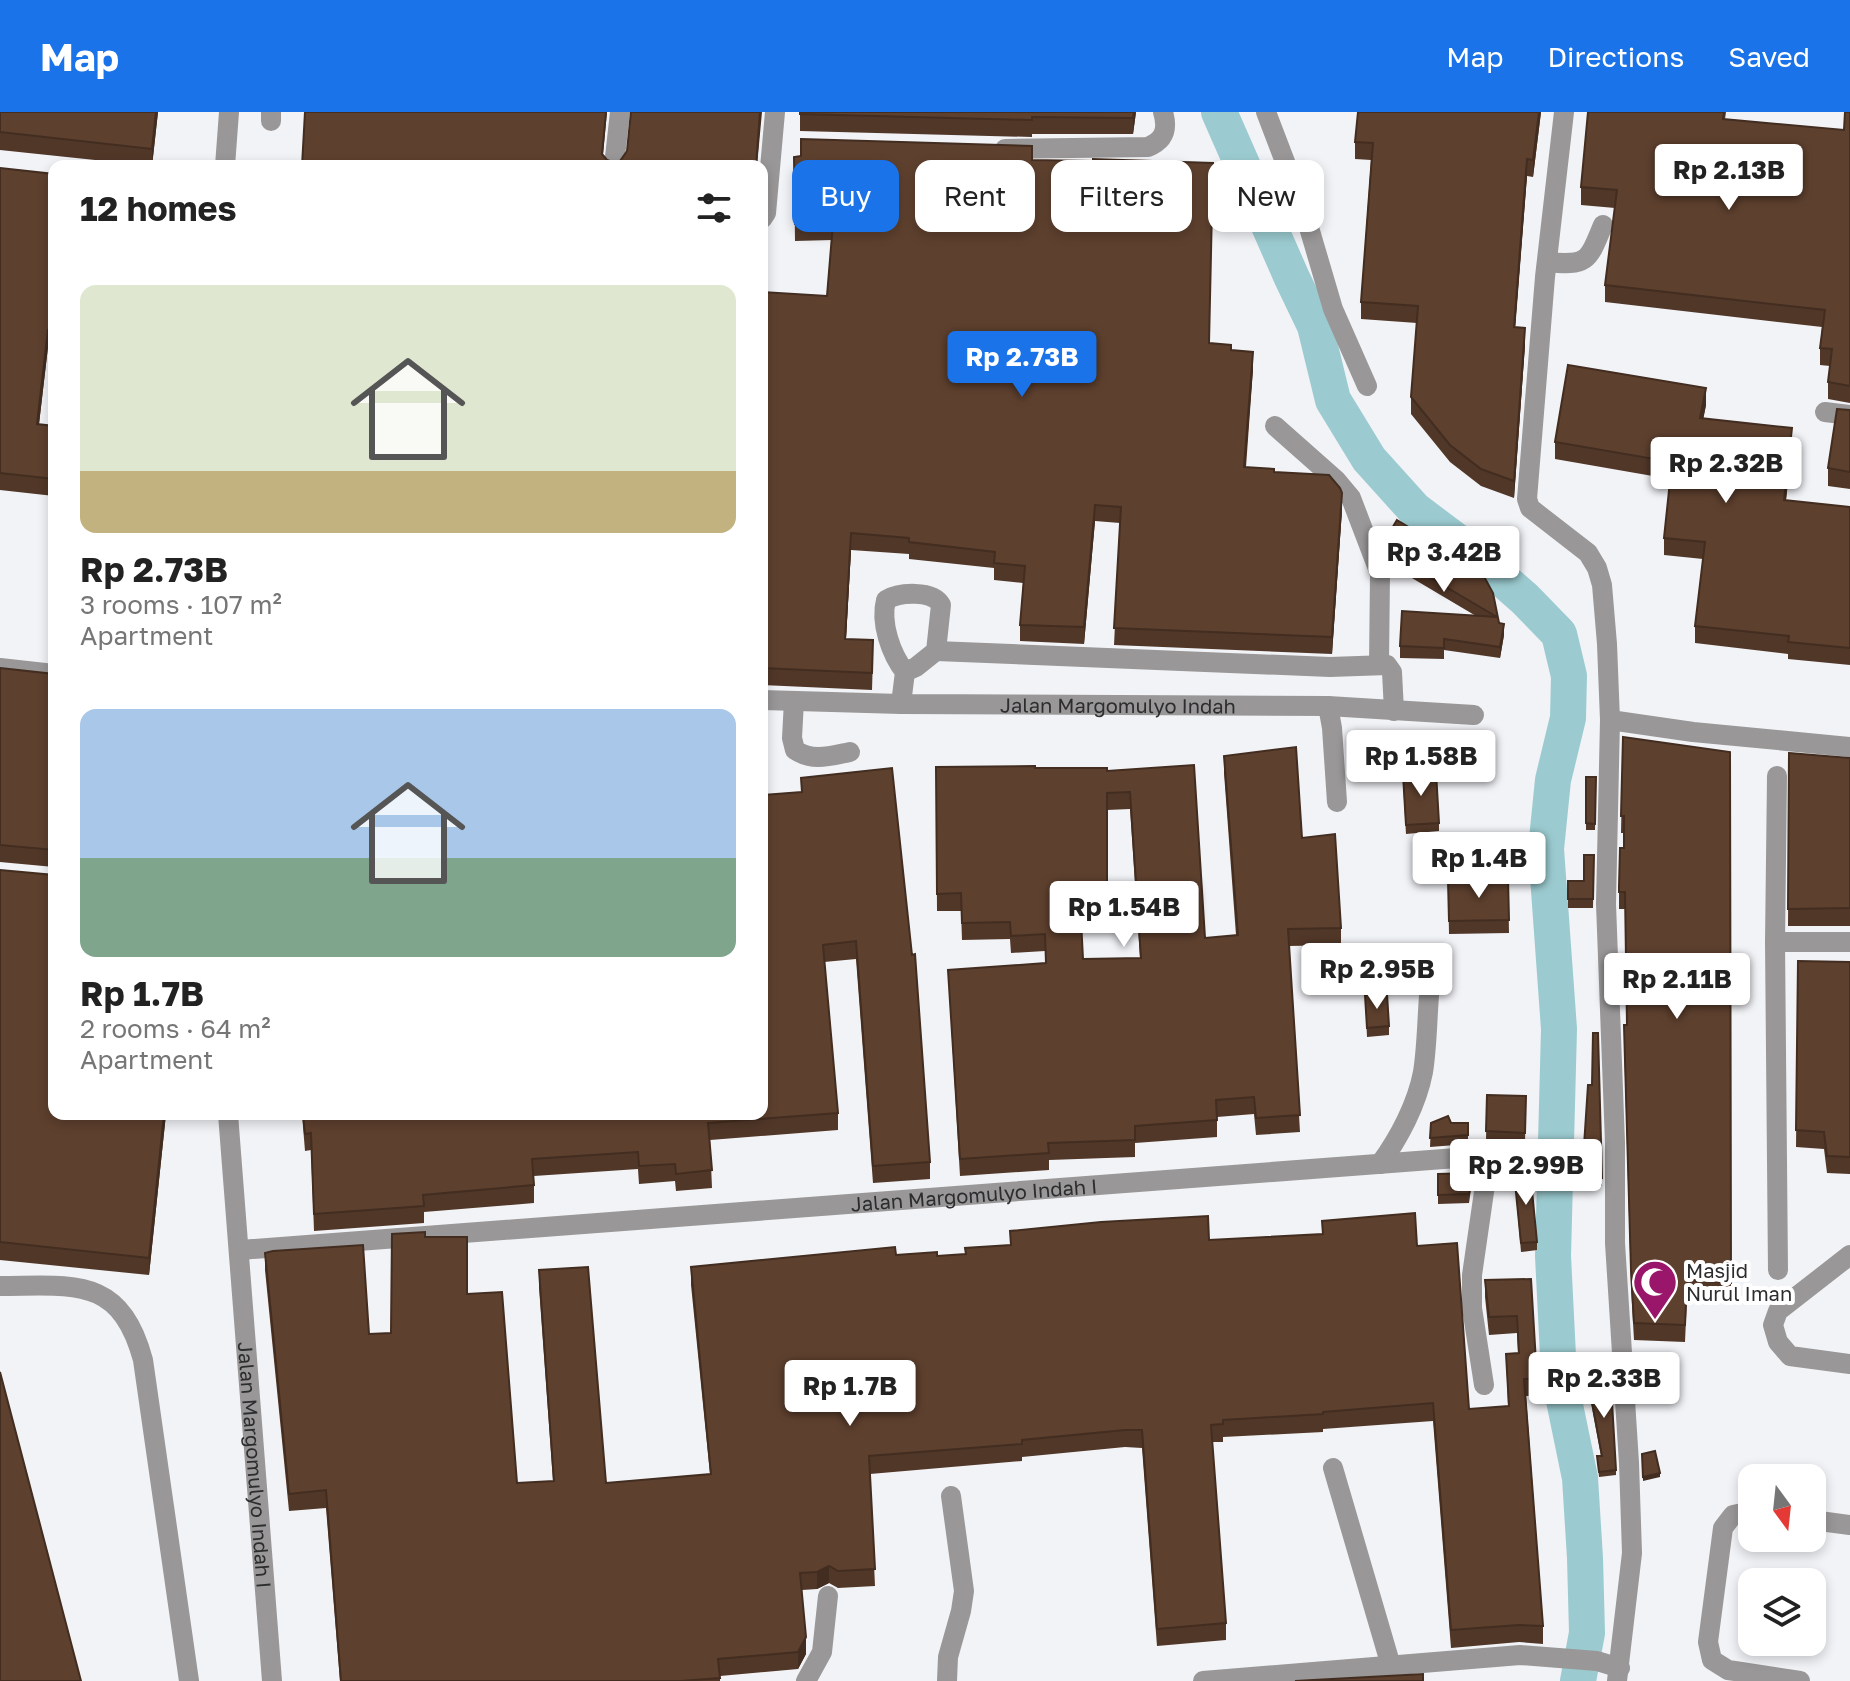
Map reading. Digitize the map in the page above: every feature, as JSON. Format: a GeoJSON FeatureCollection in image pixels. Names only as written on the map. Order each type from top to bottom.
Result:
{"type":"FeatureCollection","features":[{"type":"Feature","properties":{"kind":"street"},"geometry":{"type":"LineString","coordinates":[[225,160],[229,112]]}},
{"type":"Feature","properties":{"kind":"street"},"geometry":{"type":"LineString","coordinates":[[615,160],[620,112]]}},
{"type":"Feature","properties":{"kind":"street"},"geometry":{"type":"LineString","coordinates":[[768,191],[775,112]]}},
{"type":"Feature","properties":{"kind":"street"},"geometry":{"type":"LineString","coordinates":[[988,149],[1148,147],[1159,143],[1165,133],[1163,112]]}},
{"type":"Feature","properties":{"kind":"street"},"geometry":{"type":"LineString","coordinates":[[1266,112],[1305,214],[1333,309],[1367,386]]}},
{"type":"Feature","properties":{"kind":"street"},"geometry":{"type":"LineString","coordinates":[[1203,1681],[1520,1655],[1597,1661],[1619,1674],[1632,1553],[1615,1243],[1615,1143],[1606,904],[1610,720],[1602,585],[1588,553],[1530,508],[1527,499],[1547,262],[1564,112]]}},
{"type":"Feature","properties":{"kind":"street"},"geometry":{"type":"LineString","coordinates":[[1547,262],[1575,265],[1585,260],[1603,225]]}},
{"type":"Feature","properties":{"kind":"street"},"geometry":{"type":"LineString","coordinates":[[1825,412],[1850,415]]}},
{"type":"Feature","properties":{"kind":"street"},"geometry":{"type":"LineString","coordinates":[[1275,426],[1336,480],[1351,498],[1380,574],[1379,665]]}},
{"type":"Feature","properties":{"kind":"street"},"geometry":{"type":"LineString","coordinates":[[901,704],[905,672],[896,660],[887,629],[884,607],[889,598],[896,595],[938,599],[941,605],[936,651]]}},
{"type":"Feature","properties":{"kind":"street"},"geometry":{"type":"LineString","coordinates":[[905,672],[936,651],[1330,667],[1379,665],[1391,667],[1394,711]]}},
{"type":"Feature","properties":{"kind":"street"},"geometry":{"type":"LineString","coordinates":[[0,668],[48,673]]}},
{"type":"Feature","properties":{"kind":"street","name":"Jalan Margomulyo Indah"},"geometry":{"type":"LineString","coordinates":[[768,700],[901,704],[1328,706],[1474,715]]}},
{"type":"Feature","properties":{"kind":"street"},"geometry":{"type":"LineString","coordinates":[[794,701],[792,729],[795,750],[806,758],[850,752]]}},
{"type":"Feature","properties":{"kind":"street"},"geometry":{"type":"LineString","coordinates":[[1328,706],[1337,802]]}},
{"type":"Feature","properties":{"kind":"street"},"geometry":{"type":"LineString","coordinates":[[1610,720],[1693,732],[1850,747]]}},
{"type":"Feature","properties":{"kind":"street"},"geometry":{"type":"LineString","coordinates":[[1777,776],[1778,1270]]}},
{"type":"Feature","properties":{"kind":"street"},"geometry":{"type":"LineString","coordinates":[[1775,942],[1850,942]]}},
{"type":"Feature","properties":{"kind":"street"},"geometry":{"type":"LineString","coordinates":[[1380,1164],[1394,1145],[1418,1092],[1423,1072],[1429,996]]}},
{"type":"Feature","properties":{"kind":"street","name":"Jalan Margomulyo Indah I"},"geometry":{"type":"LineString","coordinates":[[229,1120],[272,1681]]}},
{"type":"Feature","properties":{"kind":"street","name":"Jalan Margomulyo Indah I"},"geometry":{"type":"LineString","coordinates":[[240,1250],[1470,1157],[1479,1159],[1486,1178],[1472,1275],[1472,1308],[1484,1385]]}},
{"type":"Feature","properties":{"kind":"street"},"geometry":{"type":"LineString","coordinates":[[1850,1255],[1778,1311],[1773,1325],[1778,1342],[1790,1356],[1850,1364]]}},
{"type":"Feature","properties":{"kind":"street"},"geometry":{"type":"LineString","coordinates":[[0,1286],[76,1286],[103,1296],[124,1314],[136,1333],[143,1360],[189,1681]]}},
{"type":"Feature","properties":{"kind":"street"},"geometry":{"type":"LineString","coordinates":[[1333,1468],[1391,1666]]}},
{"type":"Feature","properties":{"kind":"street"},"geometry":{"type":"LineString","coordinates":[[947,1681],[948,1657],[964,1591],[951,1496]]}},
{"type":"Feature","properties":{"kind":"street"},"geometry":{"type":"LineString","coordinates":[[1738,1514],[1733,1515],[1723,1528],[1708,1642],[1712,1660],[1728,1670],[1800,1681]]}},
{"type":"Feature","properties":{"kind":"street"},"geometry":{"type":"LineString","coordinates":[[1826,1522],[1850,1525]]}},
{"type":"Feature","properties":{"kind":"street"},"geometry":{"type":"LineString","coordinates":[[806,1681],[822,1652],[828,1596]]}},
{"type":"Feature","properties":{"kind":"building"},"geometry":{"type":"Polygon","coordinates":[[[0,112],[156,112],[152,149],[0,132],[0,112]]]}},
{"type":"Feature","properties":{"kind":"building"},"geometry":{"type":"Polygon","coordinates":[[[305,112],[606,112],[602,154],[607,160],[302,160],[305,112]]]}},
{"type":"Feature","properties":{"kind":"building"},"geometry":{"type":"Polygon","coordinates":[[[631,112],[760,112],[756,160],[621,160],[627,151],[631,112]]]}},
{"type":"Feature","properties":{"kind":"building"},"geometry":{"type":"Polygon","coordinates":[[[800,112],[1134,112],[1133,118],[1032,117],[1032,120],[800,112]]]}},
{"type":"Feature","properties":{"kind":"building"},"geometry":{"type":"Polygon","coordinates":[[[1358,112],[1539,112],[1533,160],[1527,159],[1514,327],[1525,328],[1514,481],[1481,469],[1450,445],[1411,397],[1418,306],[1361,302],[1373,143],[1355,142],[1358,112]]]}},
{"type":"Feature","properties":{"kind":"building"},"geometry":{"type":"Polygon","coordinates":[[[1588,112],[1724,112],[1723,119],[1844,130],[1845,112],[1850,112],[1850,386],[1828,382],[1832,349],[1820,348],[1825,310],[1605,285],[1617,190],[1581,187],[1588,112]]]}},
{"type":"Feature","properties":{"kind":"building"},"geometry":{"type":"Polygon","coordinates":[[[801,139],[1032,146],[1032,160],[915,160],[915,232],[1035,232],[1035,160],[1051,160],[1051,232],[1192,232],[1192,162],[1208,163],[1208,232],[1211,232],[1209,343],[1231,345],[1231,350],[1253,352],[1244,467],[1329,475],[1342,493],[1332,637],[1114,628],[1121,507],[1095,505],[1084,627],[1020,625],[1025,566],[994,563],[995,552],[909,542],[909,538],[851,533],[845,639],[873,640],[872,673],[768,668],[768,292],[827,296],[832,232],[899,232],[899,160],[794,160],[794,157],[801,156],[801,139]]]}},
{"type":"Feature","properties":{"kind":"building"},"geometry":{"type":"Polygon","coordinates":[[[0,168],[48,173],[48,330],[37,424],[48,425],[48,478],[0,473],[0,168]]]}},
{"type":"Feature","properties":{"kind":"building"},"geometry":{"type":"Polygon","coordinates":[[[1568,365],[1706,388],[1700,418],[1792,428],[1784,500],[1850,507],[1850,648],[1788,642],[1789,636],[1695,626],[1705,542],[1664,538],[1672,462],[1555,442],[1568,365]]]}},
{"type":"Feature","properties":{"kind":"building"},"geometry":{"type":"Polygon","coordinates":[[[1837,409],[1850,410],[1850,472],[1828,468],[1837,409]]]}},
{"type":"Feature","properties":{"kind":"building"},"geometry":{"type":"Polygon","coordinates":[[[1397,520],[1481,571],[1493,593],[1499,623],[1504,624],[1500,647],[1444,639],[1444,648],[1400,646],[1402,611],[1497,617],[1390,554],[1385,540],[1397,520]]]}},
{"type":"Feature","properties":{"kind":"building"},"geometry":{"type":"Polygon","coordinates":[[[0,668],[48,673],[48,849],[0,845],[0,668]]]}},
{"type":"Feature","properties":{"kind":"building"},"geometry":{"type":"Polygon","coordinates":[[[1623,737],[1730,752],[1731,1283],[1687,1280],[1685,1325],[1634,1323],[1624,1025],[1627,1025],[1625,892],[1619,892],[1620,848],[1624,848],[1624,816],[1621,816],[1623,737]]]}},
{"type":"Feature","properties":{"kind":"building"},"geometry":{"type":"Polygon","coordinates":[[[1296,747],[1302,838],[1335,834],[1341,928],[1288,929],[1300,1115],[1256,1118],[1254,1097],[1216,1100],[1217,1120],[1135,1126],[1135,1140],[1048,1143],[1049,1153],[960,1159],[948,970],[1046,963],[1045,934],[1011,936],[1010,922],[962,923],[961,893],[937,894],[936,767],[1035,766],[1107,768],[1107,771],[1194,765],[1205,938],[1238,935],[1224,756],[1296,747]],[[1130,792],[1107,793],[1107,901],[1080,901],[1083,959],[1141,958],[1130,792]]]}},
{"type":"Feature","properties":{"kind":"building"},"geometry":{"type":"Polygon","coordinates":[[[1789,753],[1850,758],[1850,908],[1788,909],[1789,753]]]}},
{"type":"Feature","properties":{"kind":"building"},"geometry":{"type":"Polygon","coordinates":[[[892,768],[912,955],[915,954],[930,1162],[873,1166],[856,941],[823,945],[838,1113],[768,1118],[768,795],[802,792],[801,778],[892,768]]]}},
{"type":"Feature","properties":{"kind":"building"},"geometry":{"type":"Polygon","coordinates":[[[1436,772],[1439,823],[1406,825],[1403,774],[1436,772]]]}},
{"type":"Feature","properties":{"kind":"building"},"geometry":{"type":"Polygon","coordinates":[[[1586,777],[1596,777],[1595,824],[1586,823],[1586,777]]]}},
{"type":"Feature","properties":{"kind":"building"},"geometry":{"type":"Polygon","coordinates":[[[1584,855],[1594,855],[1593,899],[1568,899],[1568,881],[1584,881],[1584,855]]]}},
{"type":"Feature","properties":{"kind":"building"},"geometry":{"type":"Polygon","coordinates":[[[0,870],[48,874],[48,1120],[163,1120],[149,1258],[0,1242],[0,870]]]}},
{"type":"Feature","properties":{"kind":"building"},"geometry":{"type":"Polygon","coordinates":[[[1508,878],[1509,920],[1449,921],[1448,880],[1508,878]]]}},
{"type":"Feature","properties":{"kind":"building"},"geometry":{"type":"Polygon","coordinates":[[[1798,961],[1850,962],[1850,1157],[1827,1156],[1824,1132],[1796,1130],[1798,961]]]}},
{"type":"Feature","properties":{"kind":"building"},"geometry":{"type":"Polygon","coordinates":[[[1387,994],[1389,1026],[1367,1028],[1365,995],[1387,994]]]}},
{"type":"Feature","properties":{"kind":"building"},"geometry":{"type":"Polygon","coordinates":[[[1593,1033],[1598,1033],[1602,1178],[1585,1179],[1584,1146],[1588,1085],[1592,1085],[1593,1033]]]}},
{"type":"Feature","properties":{"kind":"building"},"geometry":{"type":"Polygon","coordinates":[[[1487,1095],[1526,1096],[1525,1133],[1486,1131],[1487,1095]]]}},
{"type":"Feature","properties":{"kind":"building"},"geometry":{"type":"Polygon","coordinates":[[[1448,1116],[1451,1123],[1468,1123],[1468,1135],[1430,1138],[1431,1123],[1448,1116]]]}},
{"type":"Feature","properties":{"kind":"building"},"geometry":{"type":"Polygon","coordinates":[[[304,1120],[747,1120],[708,1123],[712,1170],[676,1174],[675,1164],[639,1166],[638,1152],[532,1159],[534,1185],[423,1195],[424,1206],[314,1214],[311,1133],[305,1134],[304,1120]]]}},
{"type":"Feature","properties":{"kind":"building"},"geometry":{"type":"Polygon","coordinates":[[[1530,1170],[1537,1242],[1521,1243],[1514,1172],[1530,1170]]]}},
{"type":"Feature","properties":{"kind":"building"},"geometry":{"type":"Polygon","coordinates":[[[1472,1173],[1469,1194],[1438,1195],[1438,1174],[1472,1173]]]}},
{"type":"Feature","properties":{"kind":"building"},"geometry":{"type":"Polygon","coordinates":[[[1415,1213],[1417,1246],[1457,1243],[1469,1409],[1509,1406],[1506,1354],[1519,1353],[1517,1316],[1489,1317],[1485,1280],[1531,1279],[1537,1379],[1524,1379],[1543,1626],[1451,1630],[1433,1403],[1223,1420],[1223,1424],[1211,1425],[1226,1623],[1157,1629],[1142,1430],[1125,1430],[1022,1440],[1022,1444],[869,1456],[875,1569],[838,1571],[829,1566],[817,1572],[800,1573],[806,1637],[798,1652],[718,1659],[720,1678],[681,1681],[341,1681],[326,1490],[289,1494],[265,1253],[363,1245],[369,1334],[391,1333],[392,1234],[425,1232],[425,1237],[467,1237],[467,1294],[502,1292],[517,1483],[554,1481],[539,1270],[588,1267],[606,1483],[711,1474],[691,1267],[895,1247],[896,1255],[937,1252],[937,1256],[966,1254],[965,1248],[1011,1245],[1010,1231],[1101,1222],[1208,1216],[1209,1240],[1323,1234],[1322,1221],[1415,1213]]]}},
{"type":"Feature","properties":{"kind":"building"},"geometry":{"type":"Polygon","coordinates":[[[1610,1368],[1616,1470],[1599,1472],[1597,1456],[1602,1456],[1589,1386],[1598,1386],[1594,1373],[1610,1368]]]}},
{"type":"Feature","properties":{"kind":"building"},"geometry":{"type":"Polygon","coordinates":[[[0,1372],[81,1681],[0,1681],[0,1372]]]}},
{"type":"Feature","properties":{"kind":"building"},"geometry":{"type":"Polygon","coordinates":[[[1655,1451],[1660,1473],[1643,1477],[1642,1454],[1655,1451]]]}},
{"type":"Feature","properties":{"kind":"building"},"geometry":{"type":"Polygon","coordinates":[[[1423,1674],[1423,1681],[1295,1681],[1423,1674]]]}},
{"type":"Feature","properties":{"kind":"waterway"},"geometry":{"type":"LineString","coordinates":[[1219,112],[1315,326],[1333,400],[1369,459],[1415,510],[1475,555],[1559,634],[1569,676],[1568,718],[1553,780],[1546,849],[1559,1029],[1553,1256],[1559,1376],[1580,1478],[1585,1558],[1587,1633],[1578,1681]]}},
{"type":"Feature","properties":{"kind":"place","name":"Masjid Nurul Iman"},"geometry":{"type":"Point","coordinates":[1655,1321]}}]}
